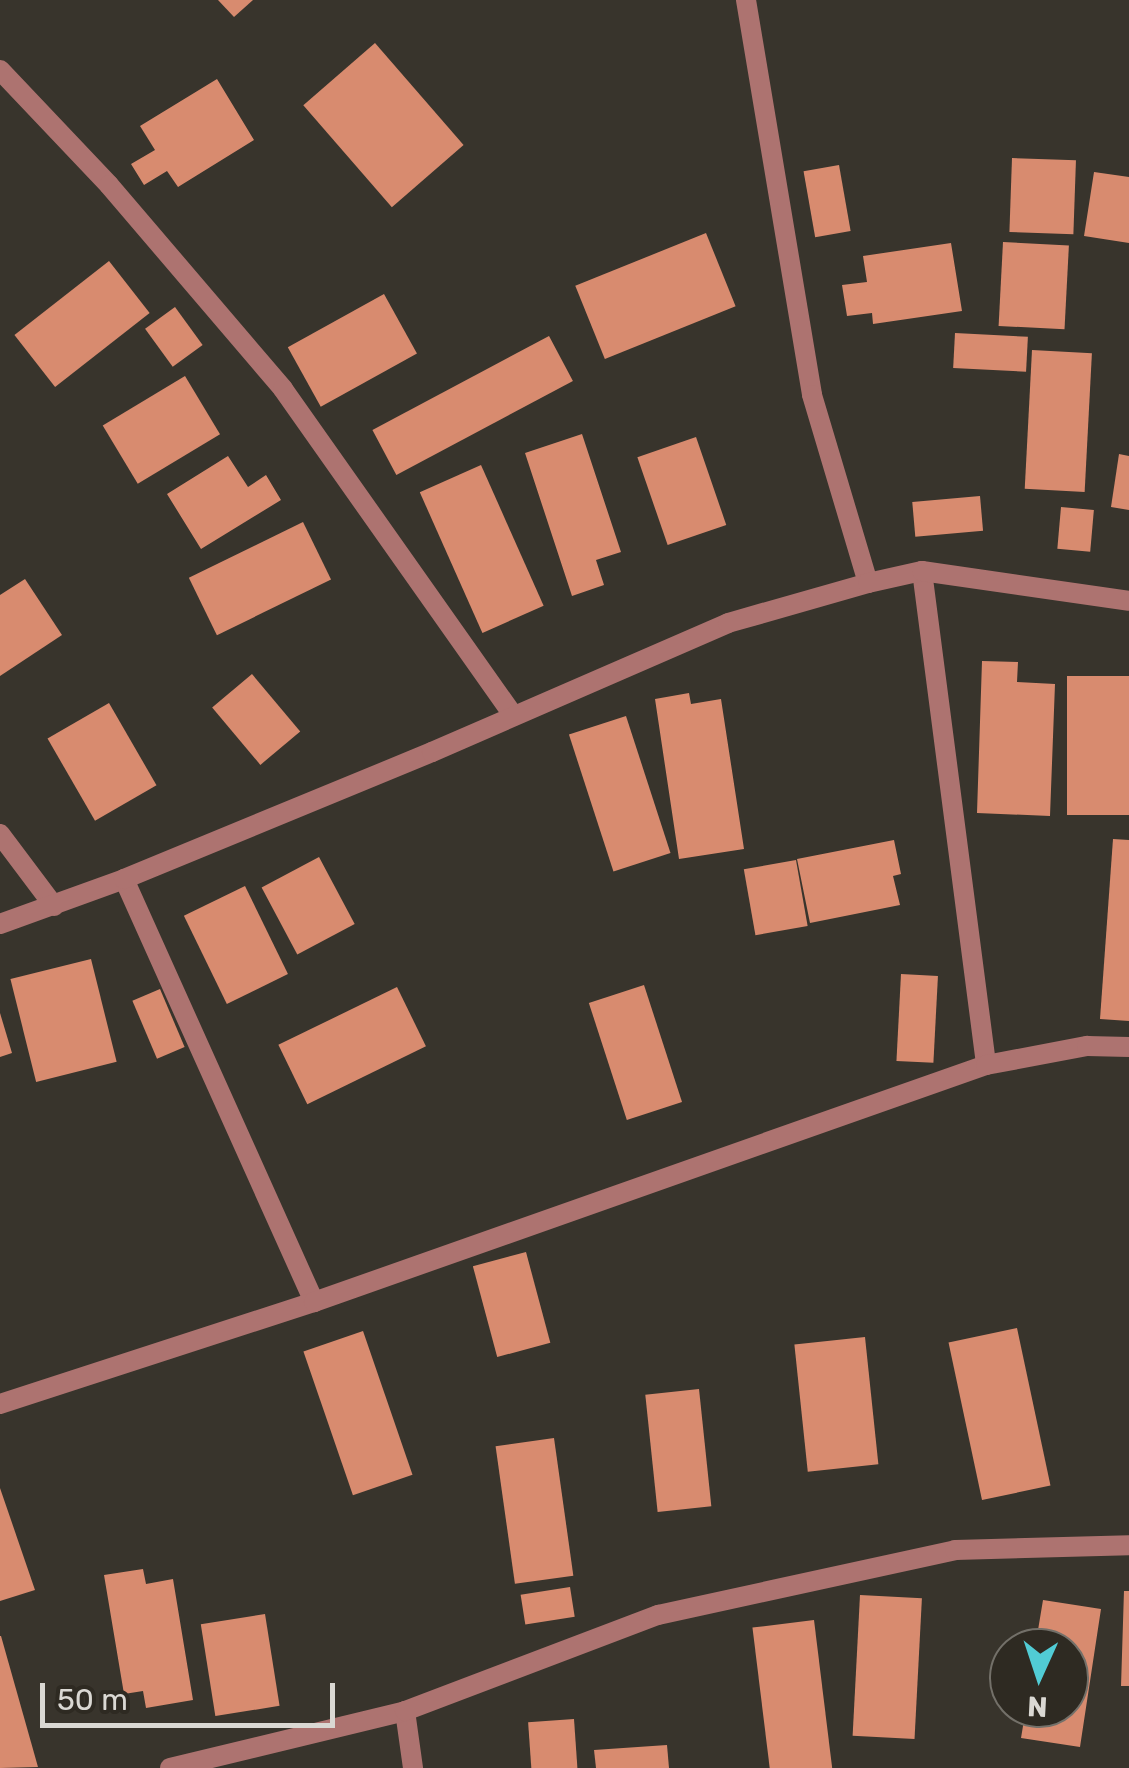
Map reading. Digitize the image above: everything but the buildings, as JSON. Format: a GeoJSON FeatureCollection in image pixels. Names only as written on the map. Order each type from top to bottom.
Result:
{"type":"FeatureCollection","features":[{"type":"Feature","properties":{"kind":"street"},"geometry":{"type":"LineString","coordinates":[[746,0],[812,394],[868,583]]}},
{"type":"Feature","properties":{"kind":"street"},"geometry":{"type":"LineString","coordinates":[[0,70],[109,186],[283,389],[514,716]]}},
{"type":"Feature","properties":{"kind":"street"},"geometry":{"type":"LineString","coordinates":[[922,571],[986,1064]]}},
{"type":"Feature","properties":{"kind":"street"},"geometry":{"type":"LineString","coordinates":[[0,924],[124,878],[728,623],[922,571],[1129,600]]}},
{"type":"Feature","properties":{"kind":"street"},"geometry":{"type":"LineString","coordinates":[[0,834],[54,906]]}},
{"type":"Feature","properties":{"kind":"street"},"geometry":{"type":"LineString","coordinates":[[124,878],[314,1302]]}},
{"type":"Feature","properties":{"kind":"street"},"geometry":{"type":"LineString","coordinates":[[0,1404],[314,1302],[986,1064],[1087,1046],[1129,1047]]}},
{"type":"Feature","properties":{"kind":"street"},"geometry":{"type":"LineString","coordinates":[[170,1768],[405,1712],[658,1614],[955,1550],[1129,1545]]}},
{"type":"Feature","properties":{"kind":"street"},"geometry":{"type":"LineString","coordinates":[[405,1712],[413,1768]]}}]}
